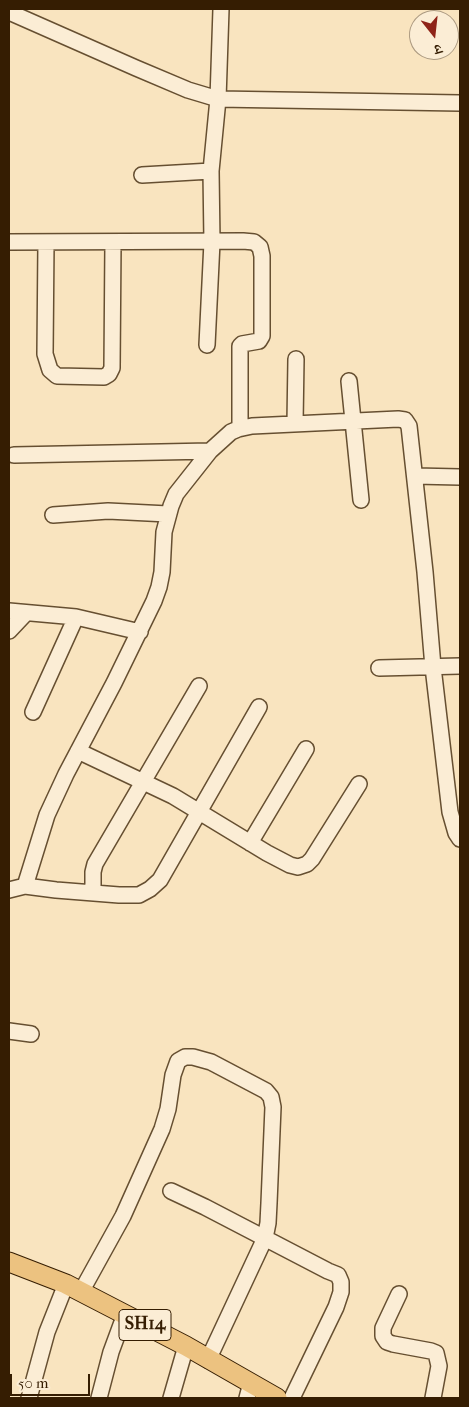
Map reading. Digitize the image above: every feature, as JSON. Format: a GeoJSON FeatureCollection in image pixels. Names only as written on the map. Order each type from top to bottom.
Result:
{"type":"FeatureCollection","features":[{"type":"Feature","properties":{"kind":"main road","name":"SH14"},"geometry":{"type":"LineString","coordinates":[[9,1262],[74,1288],[186,1346],[249,1391],[277,1398]]}},
{"type":"Feature","properties":{"kind":"street"},"geometry":{"type":"LineString","coordinates":[[207,345],[212,242],[211,172],[218,99],[221,9]]}},
{"type":"Feature","properties":{"kind":"street"},"geometry":{"type":"LineString","coordinates":[[9,12],[188,90],[218,99],[460,103]]}},
{"type":"Feature","properties":{"kind":"street"},"geometry":{"type":"LineString","coordinates":[[142,175],[211,172]]}},
{"type":"Feature","properties":{"kind":"street"},"geometry":{"type":"LineString","coordinates":[[9,242],[254,242],[260,247],[262,256],[262,336],[259,341],[242,344],[240,348],[240,428]]}},
{"type":"Feature","properties":{"kind":"street"},"geometry":{"type":"LineString","coordinates":[[46,242],[45,354],[50,370],[57,376],[104,377],[109,374],[112,368],[113,242]]}},
{"type":"Feature","properties":{"kind":"street"},"geometry":{"type":"LineString","coordinates":[[295,423],[296,359]]}},
{"type":"Feature","properties":{"kind":"street"},"geometry":{"type":"LineString","coordinates":[[349,381],[361,500]]}},
{"type":"Feature","properties":{"kind":"street"},"geometry":{"type":"LineString","coordinates":[[25,886],[47,815],[66,774],[140,632],[159,587],[162,572],[164,532],[170,506],[176,494],[210,451],[231,432],[252,426],[398,419],[405,420],[411,430],[433,667],[450,812],[456,833],[460,839]]}},
{"type":"Feature","properties":{"kind":"street"},"geometry":{"type":"LineString","coordinates":[[14,455],[210,451]]}},
{"type":"Feature","properties":{"kind":"street"},"geometry":{"type":"LineString","coordinates":[[415,476],[460,477]]}},
{"type":"Feature","properties":{"kind":"street"},"geometry":{"type":"LineString","coordinates":[[53,515],[108,510],[168,514]]}},
{"type":"Feature","properties":{"kind":"street"},"geometry":{"type":"LineString","coordinates":[[9,611],[76,617],[140,632]]}},
{"type":"Feature","properties":{"kind":"street"},"geometry":{"type":"LineString","coordinates":[[9,631],[26,612]]}},
{"type":"Feature","properties":{"kind":"street"},"geometry":{"type":"LineString","coordinates":[[33,712],[76,617]]}},
{"type":"Feature","properties":{"kind":"street"},"geometry":{"type":"LineString","coordinates":[[379,668],[460,666]]}},
{"type":"Feature","properties":{"kind":"street"},"geometry":{"type":"LineString","coordinates":[[93,893],[95,864],[199,686]]}},
{"type":"Feature","properties":{"kind":"street"},"geometry":{"type":"LineString","coordinates":[[9,890],[25,886],[39,889],[119,895],[139,894],[150,889],[160,880],[259,707]]}},
{"type":"Feature","properties":{"kind":"street"},"geometry":{"type":"LineString","coordinates":[[250,843],[306,749]]}},
{"type":"Feature","properties":{"kind":"street"},"geometry":{"type":"LineString","coordinates":[[78,751],[173,796],[250,843],[290,865],[298,867],[307,864],[312,859],[359,784]]}},
{"type":"Feature","properties":{"kind":"street"},"geometry":{"type":"LineString","coordinates":[[9,1032],[31,1034]]}},
{"type":"Feature","properties":{"kind":"street"},"geometry":{"type":"LineString","coordinates":[[28,1398],[47,1332],[74,1288],[123,1216],[162,1129],[178,1061],[185,1057],[211,1062],[266,1091],[271,1096],[273,1107],[271,1174],[268,1223],[265,1238],[208,1360]]}},
{"type":"Feature","properties":{"kind":"street"},"geometry":{"type":"LineString","coordinates":[[171,1191],[338,1275],[342,1282],[336,1306],[292,1398]]}},
{"type":"Feature","properties":{"kind":"street"},"geometry":{"type":"LineString","coordinates":[[399,1294],[383,1328],[383,1336],[387,1342],[431,1350],[436,1353],[439,1366],[433,1398]]}},
{"type":"Feature","properties":{"kind":"street"},"geometry":{"type":"LineString","coordinates":[[99,1398],[111,1352],[125,1314]]}},
{"type":"Feature","properties":{"kind":"street"},"geometry":{"type":"LineString","coordinates":[[171,1398],[186,1346]]}}]}
